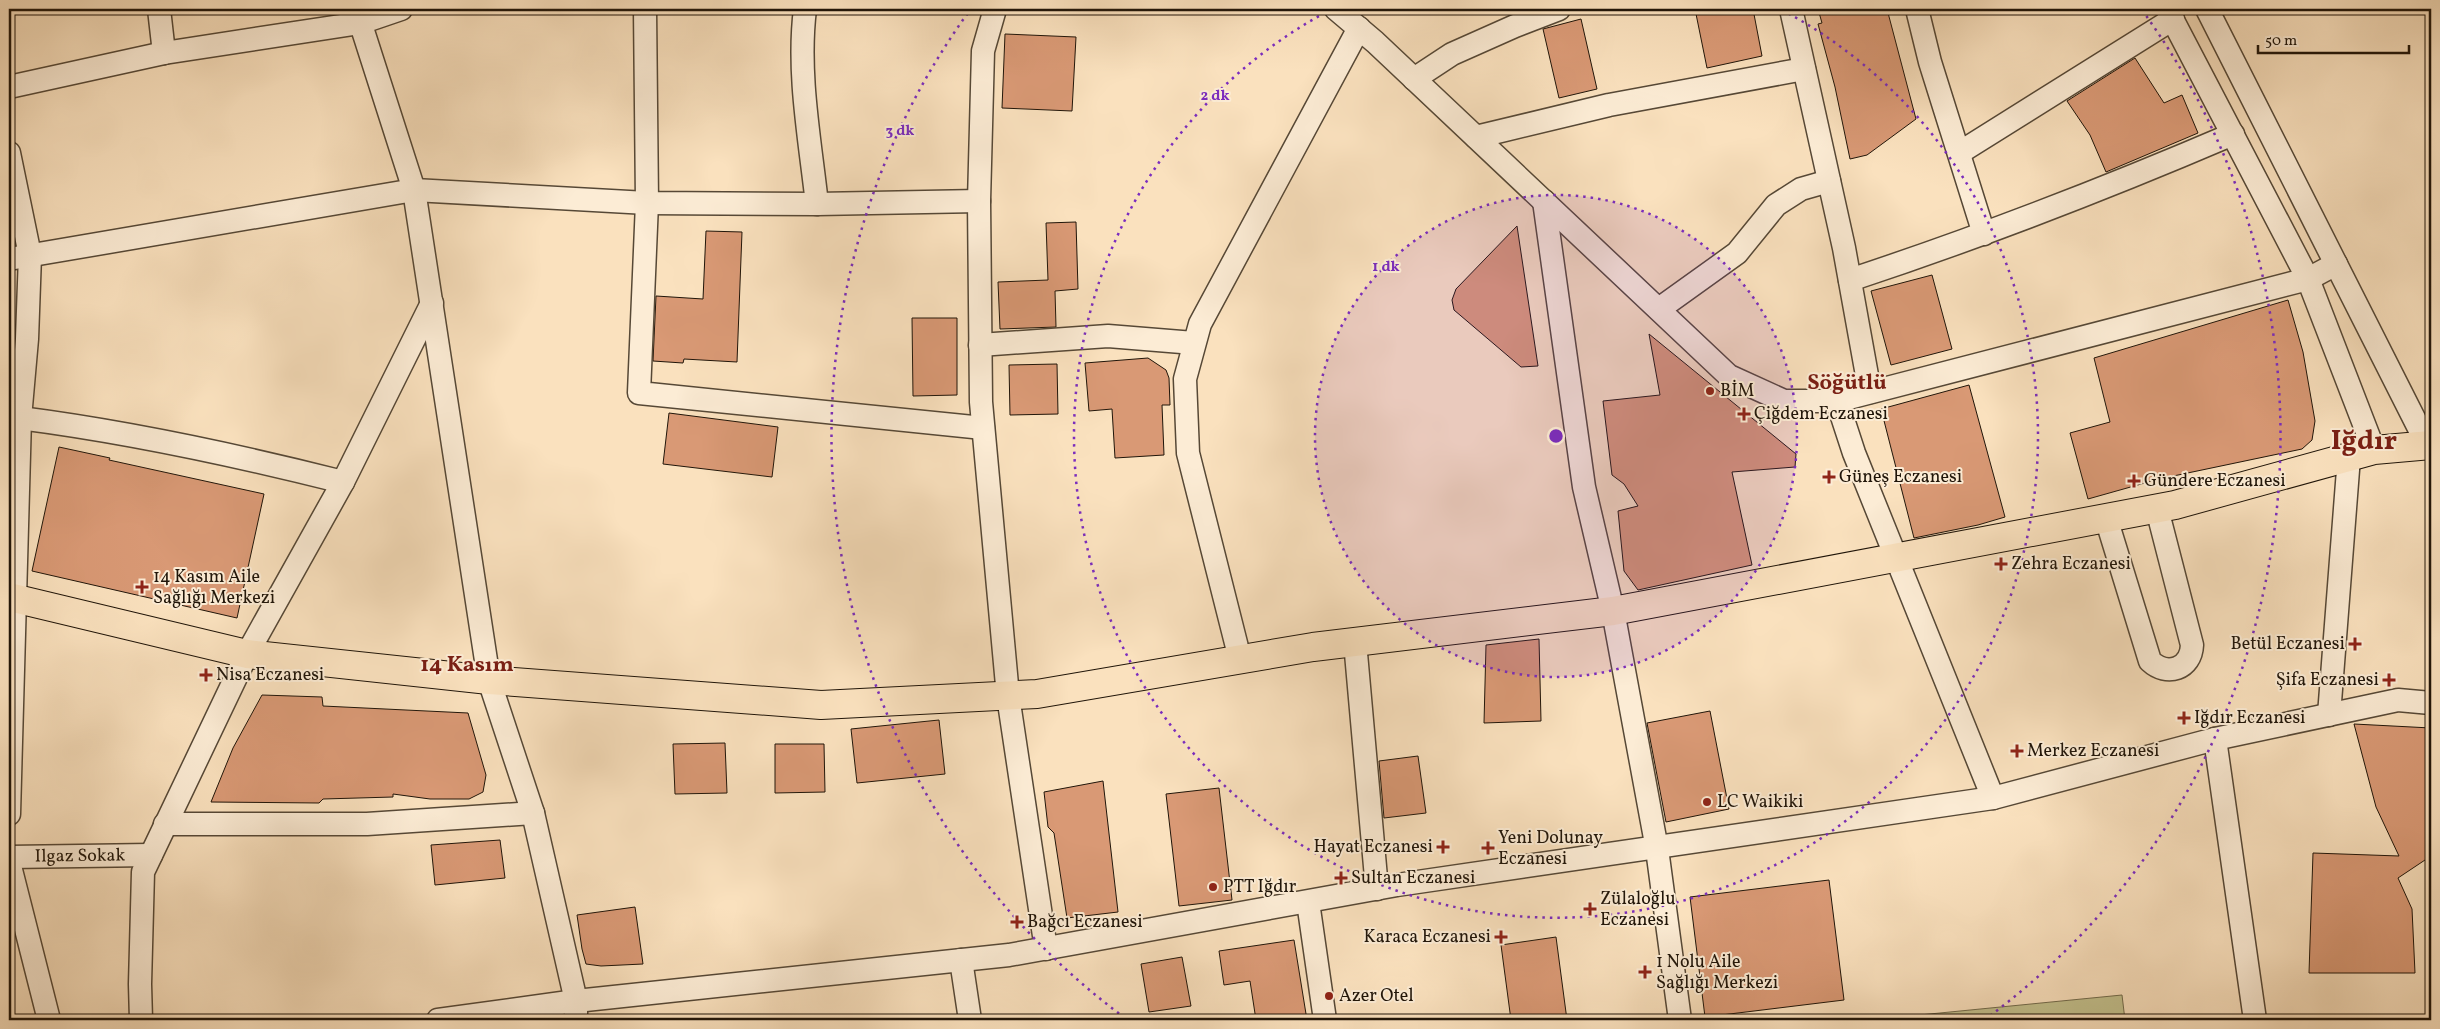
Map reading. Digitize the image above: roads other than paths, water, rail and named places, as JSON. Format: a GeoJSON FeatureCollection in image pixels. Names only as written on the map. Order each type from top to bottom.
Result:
{"type":"FeatureCollection","features":[{"type":"Feature","properties":{"kind":"main road"},"geometry":{"type":"LineString","coordinates":[[12,597],[247,654],[489,680],[821,705],[1008,696],[1037,694],[1240,659],[1355,642],[1613,611],[2157,509],[2362,454],[2430,443]]}},
{"type":"Feature","properties":{"kind":"street"},"geometry":{"type":"LineString","coordinates":[[159,9],[164,53]]}},
{"type":"Feature","properties":{"kind":"street"},"geometry":{"type":"LineString","coordinates":[[9,87],[164,53],[401,9]]}},
{"type":"Feature","properties":{"kind":"street"},"geometry":{"type":"LineString","coordinates":[[645,9],[647,203],[640,393],[984,428]]}},
{"type":"Feature","properties":{"kind":"street"},"geometry":{"type":"LineString","coordinates":[[805,9],[801,39],[803,75],[817,204]]}},
{"type":"Feature","properties":{"kind":"street"},"geometry":{"type":"LineString","coordinates":[[994,9],[983,51],[979,201],[980,345],[984,428],[1008,696],[1046,948]]}},
{"type":"Feature","properties":{"kind":"street"},"geometry":{"type":"LineString","coordinates":[[1336,9],[1414,79],[1729,376],[1784,401],[1837,401],[2308,279],[2336,264]]}},
{"type":"Feature","properties":{"kind":"street"},"geometry":{"type":"LineString","coordinates":[[1414,79],[1452,54],[1559,9]]}},
{"type":"Feature","properties":{"kind":"street"},"geometry":{"type":"LineString","coordinates":[[1791,9],[1850,280],[1870,392]]}},
{"type":"Feature","properties":{"kind":"street"},"geometry":{"type":"LineString","coordinates":[[1917,9],[1930,62],[1984,234]]}},
{"type":"Feature","properties":{"kind":"street"},"geometry":{"type":"LineString","coordinates":[[2207,9],[2336,264],[2430,443]]}},
{"type":"Feature","properties":{"kind":"street"},"geometry":{"type":"LineString","coordinates":[[1959,153],[2170,14],[2308,279],[2362,454],[2329,715]]}},
{"type":"Feature","properties":{"kind":"street"},"geometry":{"type":"LineString","coordinates":[[358,16],[414,190],[489,680],[533,813],[576,1011]]}},
{"type":"Feature","properties":{"kind":"street"},"geometry":{"type":"LineString","coordinates":[[1240,659],[1188,453],[1184,379],[1200,324],[1359,28]]}},
{"type":"Feature","properties":{"kind":"street"},"geometry":{"type":"LineString","coordinates":[[1476,137],[1609,105],[1804,69]]}},
{"type":"Feature","properties":{"kind":"street"},"geometry":{"type":"LineString","coordinates":[[1850,280],[1984,234],[2154,168],[2233,134]]}},
{"type":"Feature","properties":{"kind":"street"},"geometry":{"type":"LineString","coordinates":[[9,153],[27,339],[20,418],[12,597],[9,814]]}},
{"type":"Feature","properties":{"kind":"street"},"geometry":{"type":"LineString","coordinates":[[1658,309],[1737,253],[1776,205],[1801,189],[1829,180]]}},
{"type":"Feature","properties":{"kind":"street"},"geometry":{"type":"LineString","coordinates":[[19,257],[414,190],[647,203],[817,204],[979,201]]}},
{"type":"Feature","properties":{"kind":"street"},"geometry":{"type":"LineString","coordinates":[[1544,201],[1584,487],[1613,611],[1657,849],[1680,1020]]}},
{"type":"Feature","properties":{"kind":"street"},"geometry":{"type":"LineString","coordinates":[[141,1020],[143,872],[247,654],[343,482],[432,303]]}},
{"type":"Feature","properties":{"kind":"street"},"geometry":{"type":"LineString","coordinates":[[980,345],[1108,336],[1194,344]]}},
{"type":"Feature","properties":{"kind":"street"},"geometry":{"type":"LineString","coordinates":[[1837,401],[1854,453],[1898,558],[1993,798]]}},
{"type":"Feature","properties":{"kind":"street"},"geometry":{"type":"LineString","coordinates":[[20,418],[81,426],[244,457],[343,482]]}},
{"type":"Feature","properties":{"kind":"street"},"geometry":{"type":"LineString","coordinates":[[2106,518],[2150,661],[2156,667],[2171,670],[2178,668],[2189,659],[2192,645],[2157,509]]}},
{"type":"Feature","properties":{"kind":"street"},"geometry":{"type":"LineString","coordinates":[[1355,642],[1377,889]]}},
{"type":"Feature","properties":{"kind":"street"},"geometry":{"type":"LineString","coordinates":[[438,1020],[576,1011],[1046,948],[1377,889],[1993,798],[2215,739],[2398,700],[2431,703]]}},
{"type":"Feature","properties":{"kind":"street"},"geometry":{"type":"LineString","coordinates":[[2215,739],[2255,1020]]}},
{"type":"Feature","properties":{"kind":"street"},"geometry":{"type":"LineString","coordinates":[[165,824],[367,824],[533,813]]}},
{"type":"Feature","properties":{"kind":"street","name":"Ilgaz Sokak"},"geometry":{"type":"LineString","coordinates":[[9,857],[151,855]]}},
{"type":"Feature","properties":{"kind":"street"},"geometry":{"type":"LineString","coordinates":[[9,862],[49,1020]]}},
{"type":"Feature","properties":{"kind":"street"},"geometry":{"type":"LineString","coordinates":[[1308,902],[1325,1020]]}},
{"type":"Feature","properties":{"kind":"street"},"geometry":{"type":"LineString","coordinates":[[961,960],[970,1020]]}},
{"type":"Feature","properties":{"kind":"place","name":"BİM"},"geometry":{"type":"Point","coordinates":[1710,391]}},
{"type":"Feature","properties":{"kind":"place","name":"Çiğdem Eczanesi"},"geometry":{"type":"Point","coordinates":[1744,414]}},
{"type":"Feature","properties":{"kind":"place","name":"Güneş Eczanesi"},"geometry":{"type":"Point","coordinates":[1829,477]}},
{"type":"Feature","properties":{"kind":"place","name":"Gündere Eczanesi"},"geometry":{"type":"Point","coordinates":[2134,481]}},
{"type":"Feature","properties":{"kind":"place","name":"Zehra Eczanesi"},"geometry":{"type":"Point","coordinates":[2001,564]}},
{"type":"Feature","properties":{"kind":"place","name":"14 Kasım Aile Sağlığı Merkezi"},"geometry":{"type":"Point","coordinates":[142,587]}},
{"type":"Feature","properties":{"kind":"place","name":"Betül Eczanesi"},"geometry":{"type":"Point","coordinates":[2355,644]}},
{"type":"Feature","properties":{"kind":"place","name":"Nisa Eczanesi"},"geometry":{"type":"Point","coordinates":[206,675]}},
{"type":"Feature","properties":{"kind":"place","name":"Şifa Eczanesi"},"geometry":{"type":"Point","coordinates":[2389,680]}},
{"type":"Feature","properties":{"kind":"place","name":"Iğdır Eczanesi"},"geometry":{"type":"Point","coordinates":[2184,718]}},
{"type":"Feature","properties":{"kind":"place","name":"Merkez Eczanesi"},"geometry":{"type":"Point","coordinates":[2017,751]}},
{"type":"Feature","properties":{"kind":"place","name":"LC Waikiki"},"geometry":{"type":"Point","coordinates":[1707,802]}},
{"type":"Feature","properties":{"kind":"place","name":"Hayat Eczanesi"},"geometry":{"type":"Point","coordinates":[1443,847]}},
{"type":"Feature","properties":{"kind":"place","name":"Yeni Dolunay Eczanesi"},"geometry":{"type":"Point","coordinates":[1488,848]}},
{"type":"Feature","properties":{"kind":"place","name":"Sultan Eczanesi"},"geometry":{"type":"Point","coordinates":[1341,878]}},
{"type":"Feature","properties":{"kind":"place","name":"PTT Iğdır"},"geometry":{"type":"Point","coordinates":[1213,887]}},
{"type":"Feature","properties":{"kind":"place","name":"Zülaloğlu Eczanesi"},"geometry":{"type":"Point","coordinates":[1590,909]}},
{"type":"Feature","properties":{"kind":"place","name":"Bağcı Eczanesi"},"geometry":{"type":"Point","coordinates":[1017,922]}},
{"type":"Feature","properties":{"kind":"place","name":"Karaca Eczanesi"},"geometry":{"type":"Point","coordinates":[1501,937]}},
{"type":"Feature","properties":{"kind":"place","name":"1 Nolu Aile Sağlığı Merkezi"},"geometry":{"type":"Point","coordinates":[1645,972]}},
{"type":"Feature","properties":{"kind":"place","name":"Azer Otel"},"geometry":{"type":"Point","coordinates":[1329,996]}},
{"type":"Feature","properties":{"kind":"district","name":"Söğütlü"},"geometry":{"type":"Point","coordinates":[1847,383]}},
{"type":"Feature","properties":{"kind":"district","name":"Iğdır"},"geometry":{"type":"Point","coordinates":[2364,441]}},
{"type":"Feature","properties":{"kind":"district","name":"14 Kasım"},"geometry":{"type":"Point","coordinates":[467,665]}}]}
